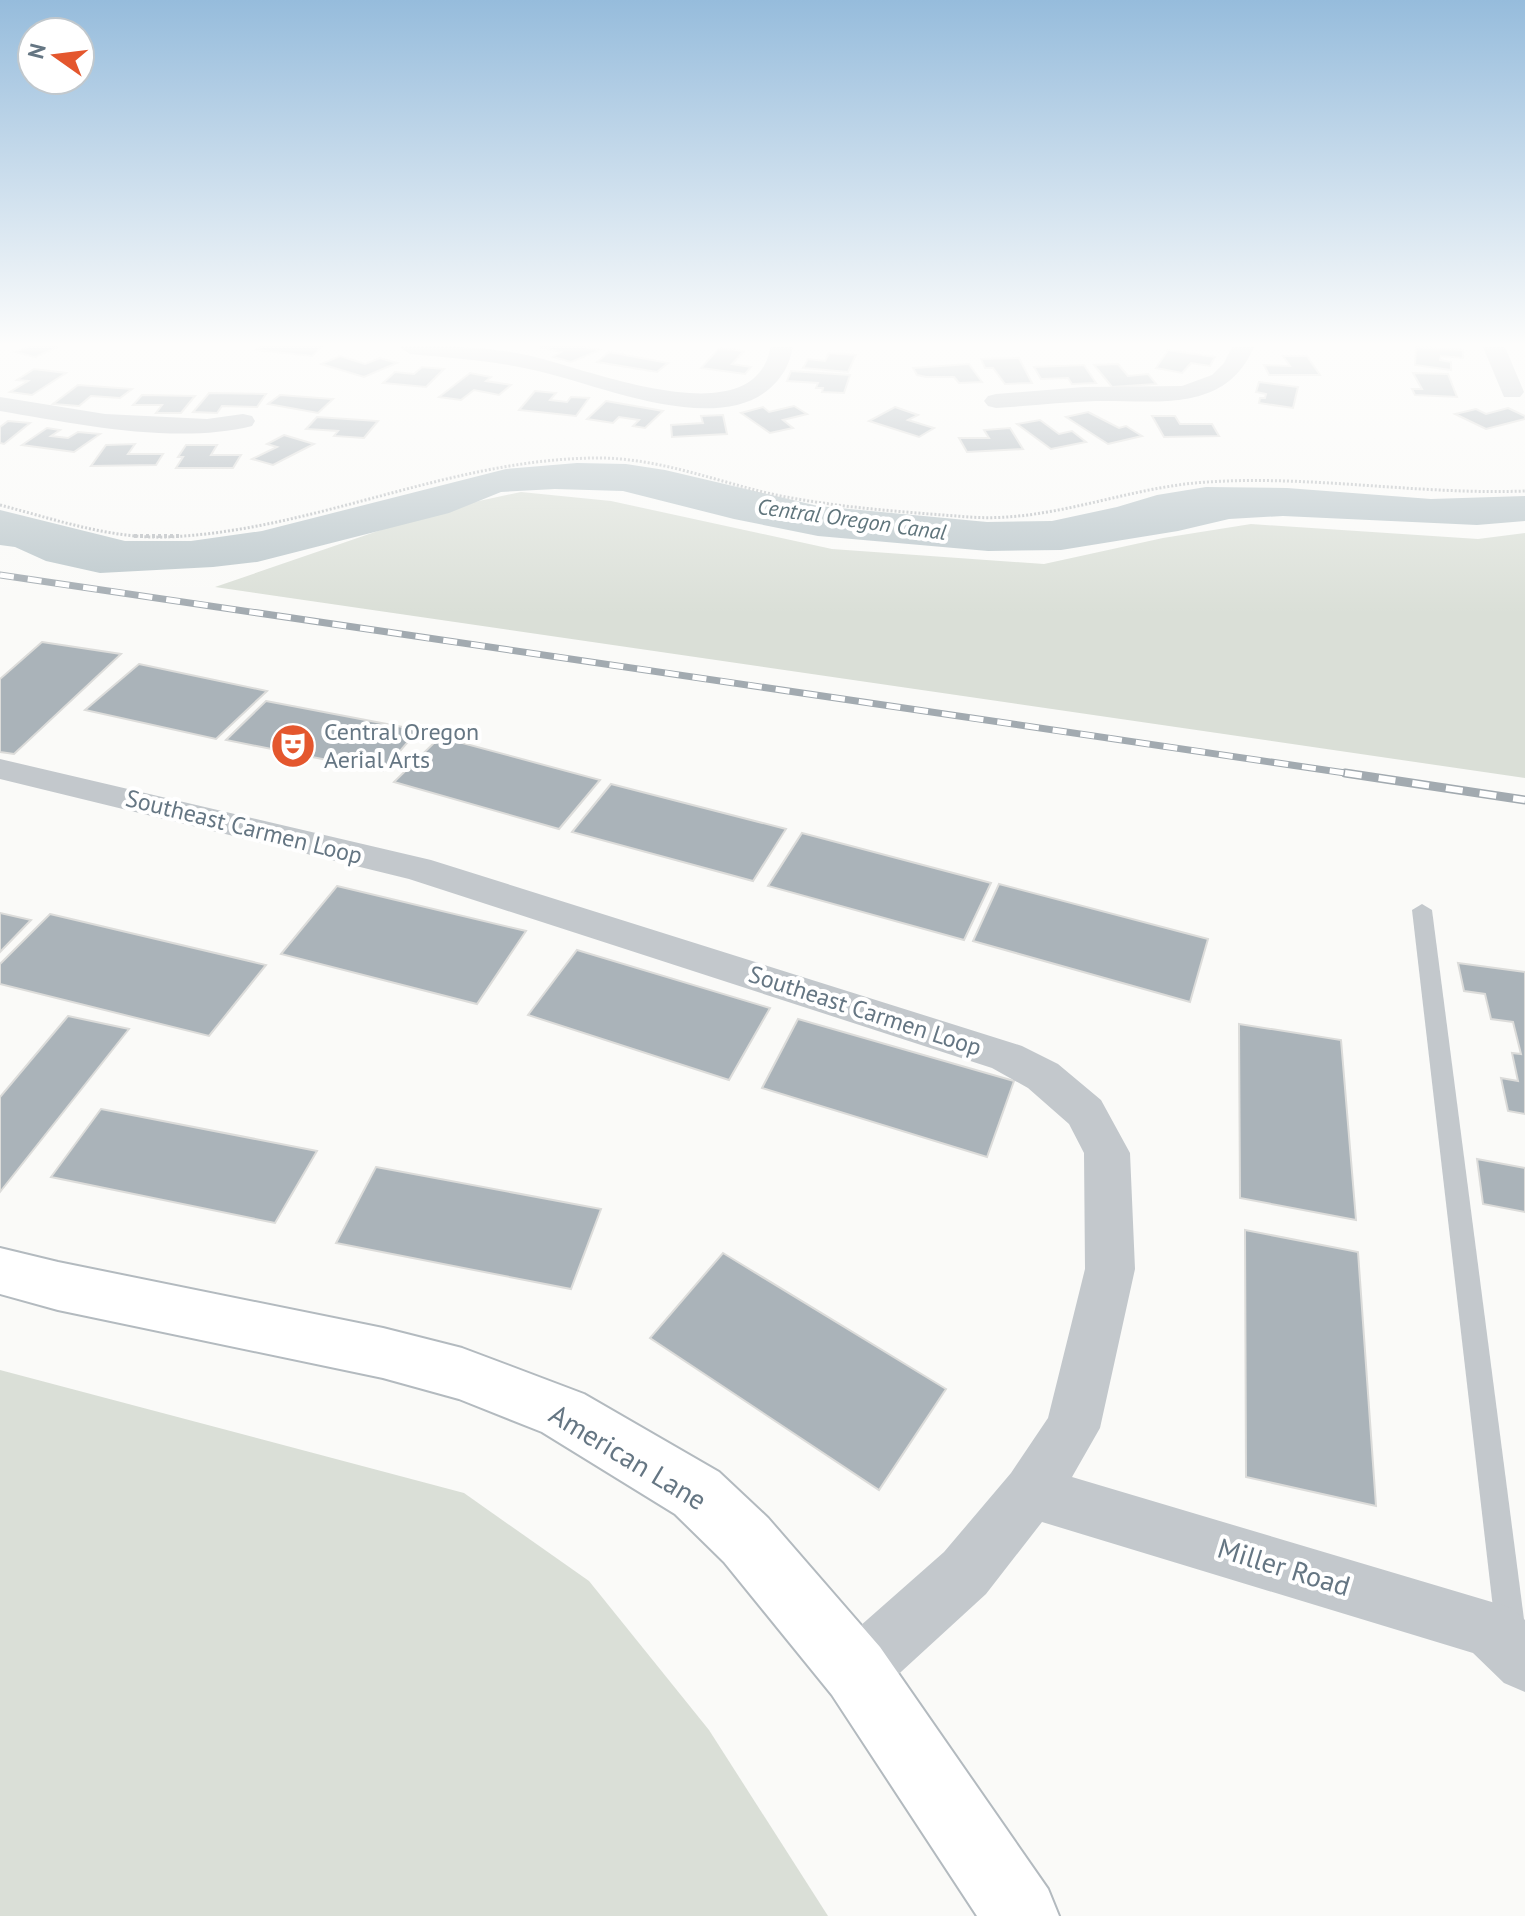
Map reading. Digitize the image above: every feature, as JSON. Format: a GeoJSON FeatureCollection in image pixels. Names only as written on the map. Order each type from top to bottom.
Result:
{"type":"FeatureCollection","features":[{"type":"Feature","properties":{"kind":"street","name":"Southeast Carmen Loop"},"geometry":{"type":"LineString","coordinates":[[0,769],[418,869],[1007,1057],[1043,1076],[1085,1112],[1107,1153],[1110,1269],[1073,1428],[1031,1492],[965,1573],[856,1671]]}},
{"type":"Feature","properties":{"kind":"street","name":"American Lane"},"geometry":{"type":"LineString","coordinates":[[0,1271],[58,1286],[383,1353],[462,1374],[563,1413],[697,1493],[746,1540],[856,1671],[1021,1916]]}},
{"type":"Feature","properties":{"kind":"street","name":"Miller Road"},"geometry":{"type":"LineString","coordinates":[[1031,1492],[1491,1629],[1519,1656]]}},
{"type":"Feature","properties":{"kind":"lane"},"geometry":{"type":"LineString","coordinates":[[1422,910],[1519,1656]]}},
{"type":"Feature","properties":{"kind":"path"},"geometry":{"type":"LineString","coordinates":[[0,505],[113,532],[164,537],[221,532],[278,522],[474,473],[560,459],[604,458],[689,471],[794,499],[985,517],[1014,518],[1150,489],[1204,482],[1258,480],[1439,493],[1525,491]]}},
{"type":"Feature","properties":{"kind":"shaded area"},"geometry":{"type":"Polygon","coordinates":[[[521,492],[611,501],[832,549],[1044,564],[1163,538],[1251,524],[1478,539],[1525,533],[1525,778],[215,587],[442,509],[521,492]]]}},
{"type":"Feature","properties":{"kind":"shaded area"},"geometry":{"type":"Polygon","coordinates":[[[0,1370],[464,1493],[589,1581],[709,1730],[828,1916],[0,1916],[0,1370]]]}},
{"type":"Feature","properties":{"kind":"water","name":"Central Oregon Canal"},"geometry":{"type":"Polygon","coordinates":[[[577,463],[626,464],[665,470],[818,506],[987,522],[1052,521],[1157,495],[1206,487],[1287,488],[1431,499],[1525,496],[1525,521],[1477,525],[1283,516],[1229,519],[1178,531],[1061,550],[988,551],[818,536],[623,491],[555,489],[501,492],[449,513],[257,562],[213,567],[100,573],[46,561],[15,547],[0,545],[0,510],[125,541],[191,541],[262,531],[506,469],[577,463]]]}},
{"type":"Feature","properties":{"kind":"building"},"geometry":{"type":"Polygon","coordinates":[[[0,436],[13,436],[4,444],[0,443],[0,436]]]}},
{"type":"Feature","properties":{"kind":"building"},"geometry":{"type":"Polygon","coordinates":[[[35,436],[97,436],[74,452],[22,445],[35,436]]]}},
{"type":"Feature","properties":{"kind":"building"},"geometry":{"type":"Polygon","coordinates":[[[281,436],[289,436],[314,444],[273,465],[252,459],[277,447],[267,444],[281,436]]]}},
{"type":"Feature","properties":{"kind":"building"},"geometry":{"type":"Polygon","coordinates":[[[1015,436],[1023,449],[967,452],[959,438],[1015,436]]]}},
{"type":"Feature","properties":{"kind":"building"},"geometry":{"type":"Polygon","coordinates":[[[1034,436],[1079,436],[1086,442],[1051,449],[1034,436]]]}},
{"type":"Feature","properties":{"kind":"building"},"geometry":{"type":"Polygon","coordinates":[[[1096,436],[1140,436],[1108,444],[1096,436]]]}},
{"type":"Feature","properties":{"kind":"building"},"geometry":{"type":"Polygon","coordinates":[[[135,444],[128,454],[163,454],[156,465],[91,466],[106,445],[135,444]]]}},
{"type":"Feature","properties":{"kind":"building"},"geometry":{"type":"Polygon","coordinates":[[[186,445],[217,445],[211,455],[241,455],[233,468],[176,468],[183,457],[178,457],[186,445]]]}},
{"type":"Feature","properties":{"kind":"building"},"geometry":{"type":"Polygon","coordinates":[[[42,642],[121,654],[14,754],[0,752],[0,679],[42,642]]]}},
{"type":"Feature","properties":{"kind":"building"},"geometry":{"type":"Polygon","coordinates":[[[139,664],[267,691],[216,739],[85,710],[139,664]]]}},
{"type":"Feature","properties":{"kind":"building"},"geometry":{"type":"Polygon","coordinates":[[[266,701],[418,730],[383,771],[226,740],[266,701]]]}},
{"type":"Feature","properties":{"kind":"building"},"geometry":{"type":"Polygon","coordinates":[[[440,737],[600,780],[559,829],[394,782],[440,737]]]}},
{"type":"Feature","properties":{"kind":"building"},"geometry":{"type":"Polygon","coordinates":[[[611,784],[786,829],[753,881],[572,832],[611,784]]]}},
{"type":"Feature","properties":{"kind":"building"},"geometry":{"type":"Polygon","coordinates":[[[802,833],[991,883],[964,940],[768,886],[802,833]]]}},
{"type":"Feature","properties":{"kind":"building"},"geometry":{"type":"Polygon","coordinates":[[[999,884],[1208,939],[1190,1002],[973,941],[999,884]]]}},
{"type":"Feature","properties":{"kind":"building"},"geometry":{"type":"Polygon","coordinates":[[[337,886],[526,931],[477,1004],[281,954],[337,886]]]}},
{"type":"Feature","properties":{"kind":"building"},"geometry":{"type":"Polygon","coordinates":[[[0,913],[31,920],[0,952],[0,913]]]}},
{"type":"Feature","properties":{"kind":"building"},"geometry":{"type":"Polygon","coordinates":[[[50,914],[266,965],[209,1036],[0,984],[0,964],[50,914]]]}},
{"type":"Feature","properties":{"kind":"building"},"geometry":{"type":"Polygon","coordinates":[[[577,950],[770,1008],[729,1080],[528,1015],[577,950]]]}},
{"type":"Feature","properties":{"kind":"building"},"geometry":{"type":"Polygon","coordinates":[[[1458,963],[1525,972],[1525,1114],[1508,1111],[1501,1078],[1518,1081],[1512,1053],[1521,1054],[1513,1022],[1491,1019],[1485,994],[1464,991],[1458,963]]]}},
{"type":"Feature","properties":{"kind":"building"},"geometry":{"type":"Polygon","coordinates":[[[68,1016],[129,1029],[0,1192],[0,1097],[68,1016]]]}},
{"type":"Feature","properties":{"kind":"building"},"geometry":{"type":"Polygon","coordinates":[[[798,1019],[1014,1081],[987,1157],[762,1088],[798,1019]]]}},
{"type":"Feature","properties":{"kind":"building"},"geometry":{"type":"Polygon","coordinates":[[[1239,1024],[1341,1040],[1356,1220],[1240,1198],[1239,1024]]]}},
{"type":"Feature","properties":{"kind":"building"},"geometry":{"type":"Polygon","coordinates":[[[101,1109],[317,1151],[275,1223],[51,1177],[101,1109]]]}},
{"type":"Feature","properties":{"kind":"building"},"geometry":{"type":"Polygon","coordinates":[[[1477,1159],[1525,1168],[1525,1212],[1483,1204],[1477,1159]]]}},
{"type":"Feature","properties":{"kind":"building"},"geometry":{"type":"Polygon","coordinates":[[[376,1167],[601,1209],[571,1289],[336,1243],[376,1167]]]}},
{"type":"Feature","properties":{"kind":"building"},"geometry":{"type":"Polygon","coordinates":[[[1245,1230],[1358,1252],[1376,1506],[1246,1477],[1245,1230]]]}},
{"type":"Feature","properties":{"kind":"building"},"geometry":{"type":"Polygon","coordinates":[[[723,1253],[946,1389],[879,1490],[650,1338],[723,1253]]]}},
{"type":"Feature","properties":{"kind":"railway"},"geometry":{"type":"LineString","coordinates":[[0,575],[1359,775]]}},
{"type":"Feature","properties":{"kind":"railway"},"geometry":{"type":"LineString","coordinates":[[1345,773],[1525,800]]}},
{"type":"Feature","properties":{"kind":"place","name":"Central Oregon Aerial Arts"},"geometry":{"type":"Point","coordinates":[293,746]}}]}
